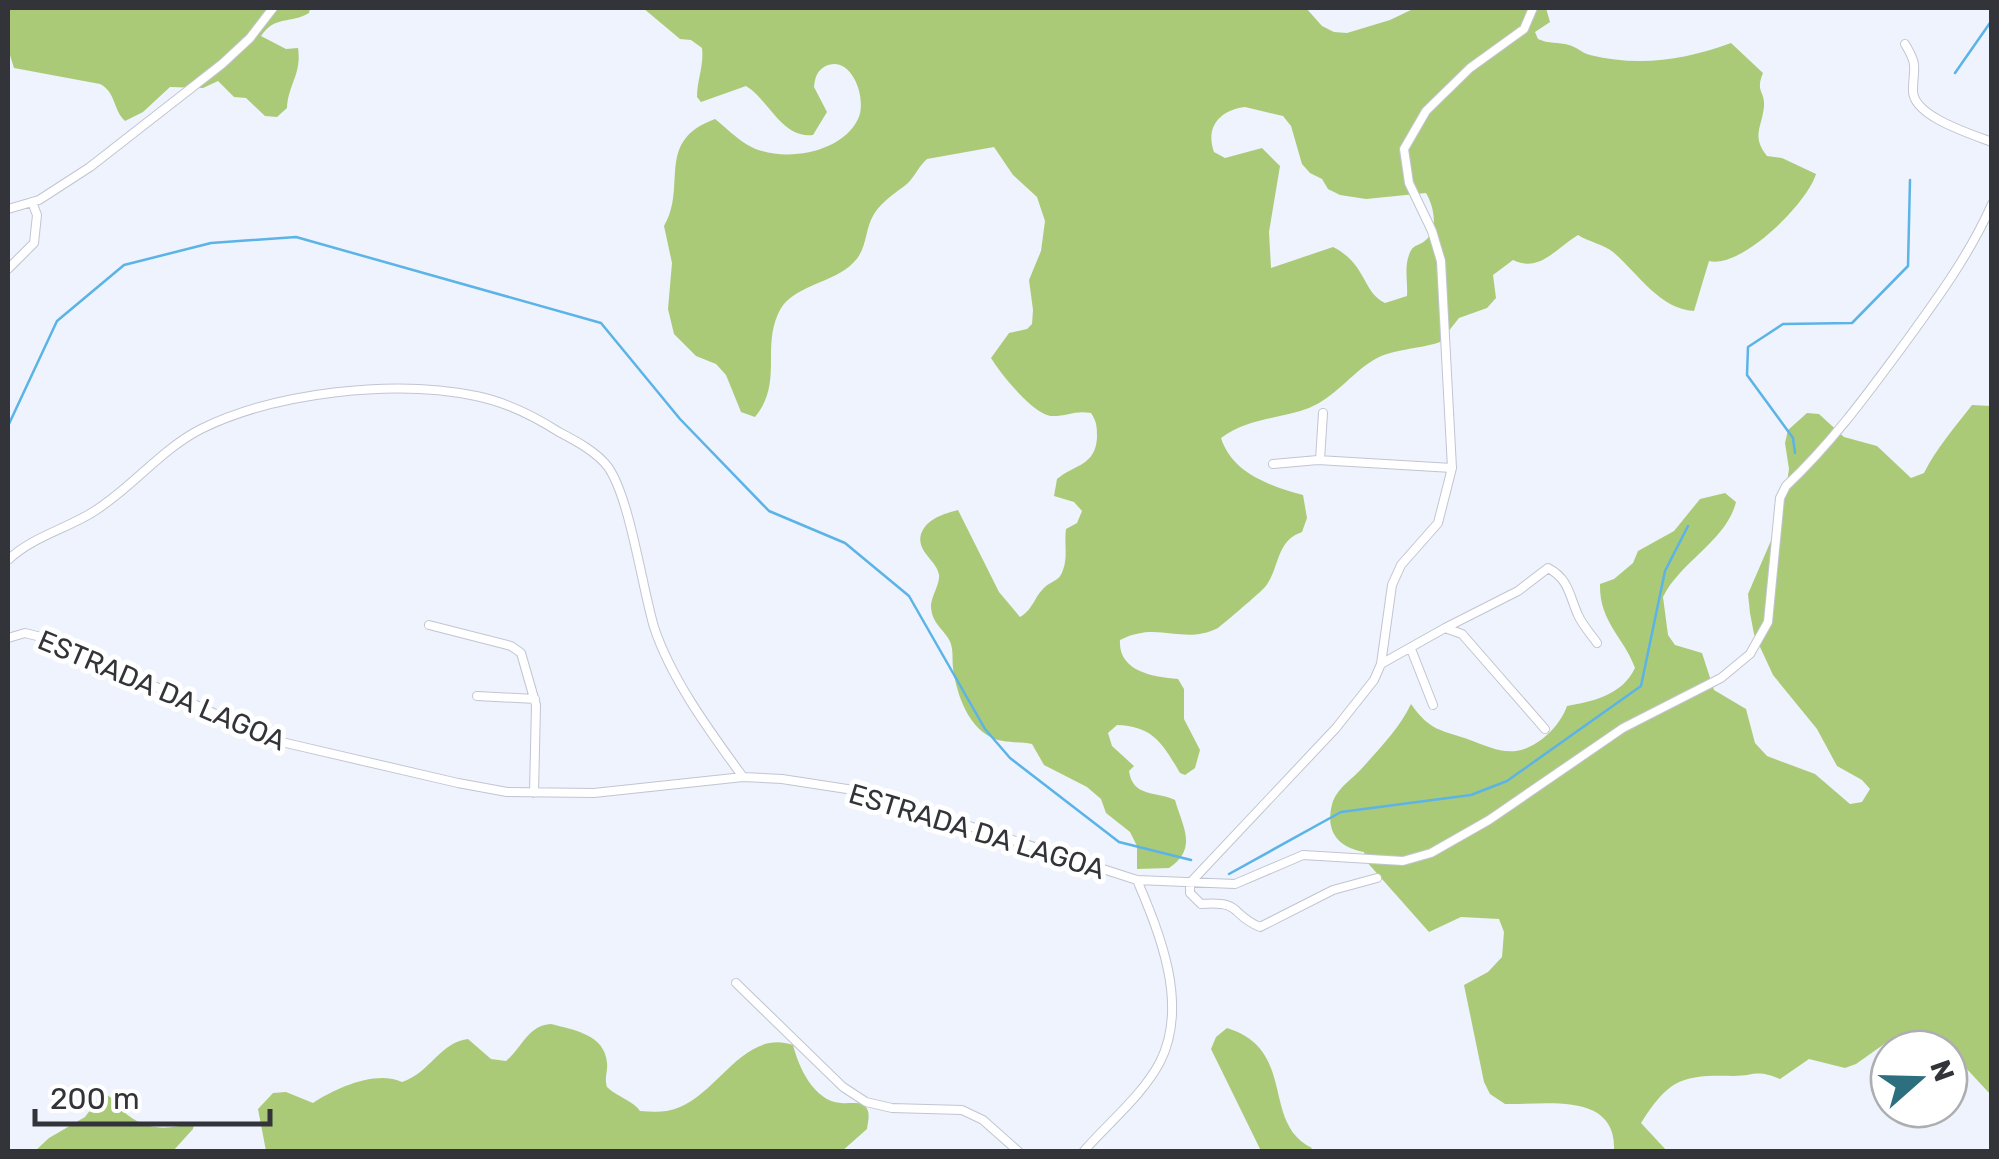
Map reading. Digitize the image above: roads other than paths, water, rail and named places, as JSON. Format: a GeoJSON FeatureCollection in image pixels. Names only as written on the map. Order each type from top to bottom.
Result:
{"type":"FeatureCollection","features":[{"type":"Feature","properties":{"kind":"street"},"geometry":{"type":"LineString","coordinates":[[8,209],[60,190],[222,64],[250,38],[273,8]]}},
{"type":"Feature","properties":{"kind":"street"},"geometry":{"type":"LineString","coordinates":[[1376,878],[1333,890],[1260,927],[1226,903],[1201,904],[1190,893],[1190,883],[1364,695],[1380,664],[1392,585],[1401,565],[1438,522],[1452,468],[1440,253],[1409,183],[1404,149],[1426,111],[1470,68],[1524,29],[1533,8]]}},
{"type":"Feature","properties":{"kind":"street"},"geometry":{"type":"LineString","coordinates":[[1905,44],[1917,69],[1912,95],[1916,102],[1954,127],[1992,142]]}},
{"type":"Feature","properties":{"kind":"street"},"geometry":{"type":"LineString","coordinates":[[8,269],[34,243],[37,215],[32,202]]}},
{"type":"Feature","properties":{"kind":"street","name":"ESTRADA DA LAGOA"},"geometry":{"type":"LineString","coordinates":[[8,638],[25,633],[53,640],[240,726],[302,749],[458,784],[534,793],[594,793],[665,788],[743,776],[860,791],[1137,880],[1235,884],[1303,855],[1404,861],[1431,853],[1490,820],[1622,728],[1722,678],[1750,654],[1768,622],[1780,498],[1786,486],[1855,412],[1964,258],[1992,204]]}},
{"type":"Feature","properties":{"kind":"street"},"geometry":{"type":"LineString","coordinates":[[8,560],[32,542],[110,501],[178,442],[205,427],[267,405],[336,391],[480,396],[544,422],[579,443],[611,471],[661,647],[676,677],[743,776]]}},
{"type":"Feature","properties":{"kind":"street"},"geometry":{"type":"LineString","coordinates":[[1320,460],[1322,413]]}},
{"type":"Feature","properties":{"kind":"street"},"geometry":{"type":"LineString","coordinates":[[1273,464],[1320,460],[1452,468]]}},
{"type":"Feature","properties":{"kind":"street"},"geometry":{"type":"LineString","coordinates":[[1380,664],[1525,587],[1548,568],[1564,579],[1578,616],[1597,644]]}},
{"type":"Feature","properties":{"kind":"street"},"geometry":{"type":"LineString","coordinates":[[429,625],[518,648],[534,699],[534,793]]}},
{"type":"Feature","properties":{"kind":"street"},"geometry":{"type":"LineString","coordinates":[[1445,628],[1468,639],[1545,729]]}},
{"type":"Feature","properties":{"kind":"street"},"geometry":{"type":"LineString","coordinates":[[1411,649],[1433,705]]}},
{"type":"Feature","properties":{"kind":"street"},"geometry":{"type":"LineString","coordinates":[[477,696],[534,699]]}},
{"type":"Feature","properties":{"kind":"street"},"geometry":{"type":"LineString","coordinates":[[1083,1152],[1149,1078],[1166,1046],[1171,992],[1160,934],[1137,880]]}},
{"type":"Feature","properties":{"kind":"street"},"geometry":{"type":"LineString","coordinates":[[736,984],[843,1086],[866,1102],[892,1108],[962,1110],[983,1120],[1019,1152]]}},
{"type":"Feature","properties":{"kind":"waterway"},"geometry":{"type":"LineString","coordinates":[[1955,73],[1992,20]]}},
{"type":"Feature","properties":{"kind":"waterway"},"geometry":{"type":"LineString","coordinates":[[1795,453],[1793,438],[1747,375],[1748,347],[1783,324],[1852,323],[1908,266],[1910,180]]}},
{"type":"Feature","properties":{"kind":"waterway"},"geometry":{"type":"LineString","coordinates":[[8,426],[57,321],[124,265],[211,243],[296,237],[601,323],[680,419],[769,511],[845,543],[909,596],[985,729],[1010,758],[1119,842],[1191,860]]}},
{"type":"Feature","properties":{"kind":"waterway"},"geometry":{"type":"LineString","coordinates":[[1229,874],[1341,812],[1471,795],[1507,781],[1641,686],[1665,571],[1688,526]]}}]}
